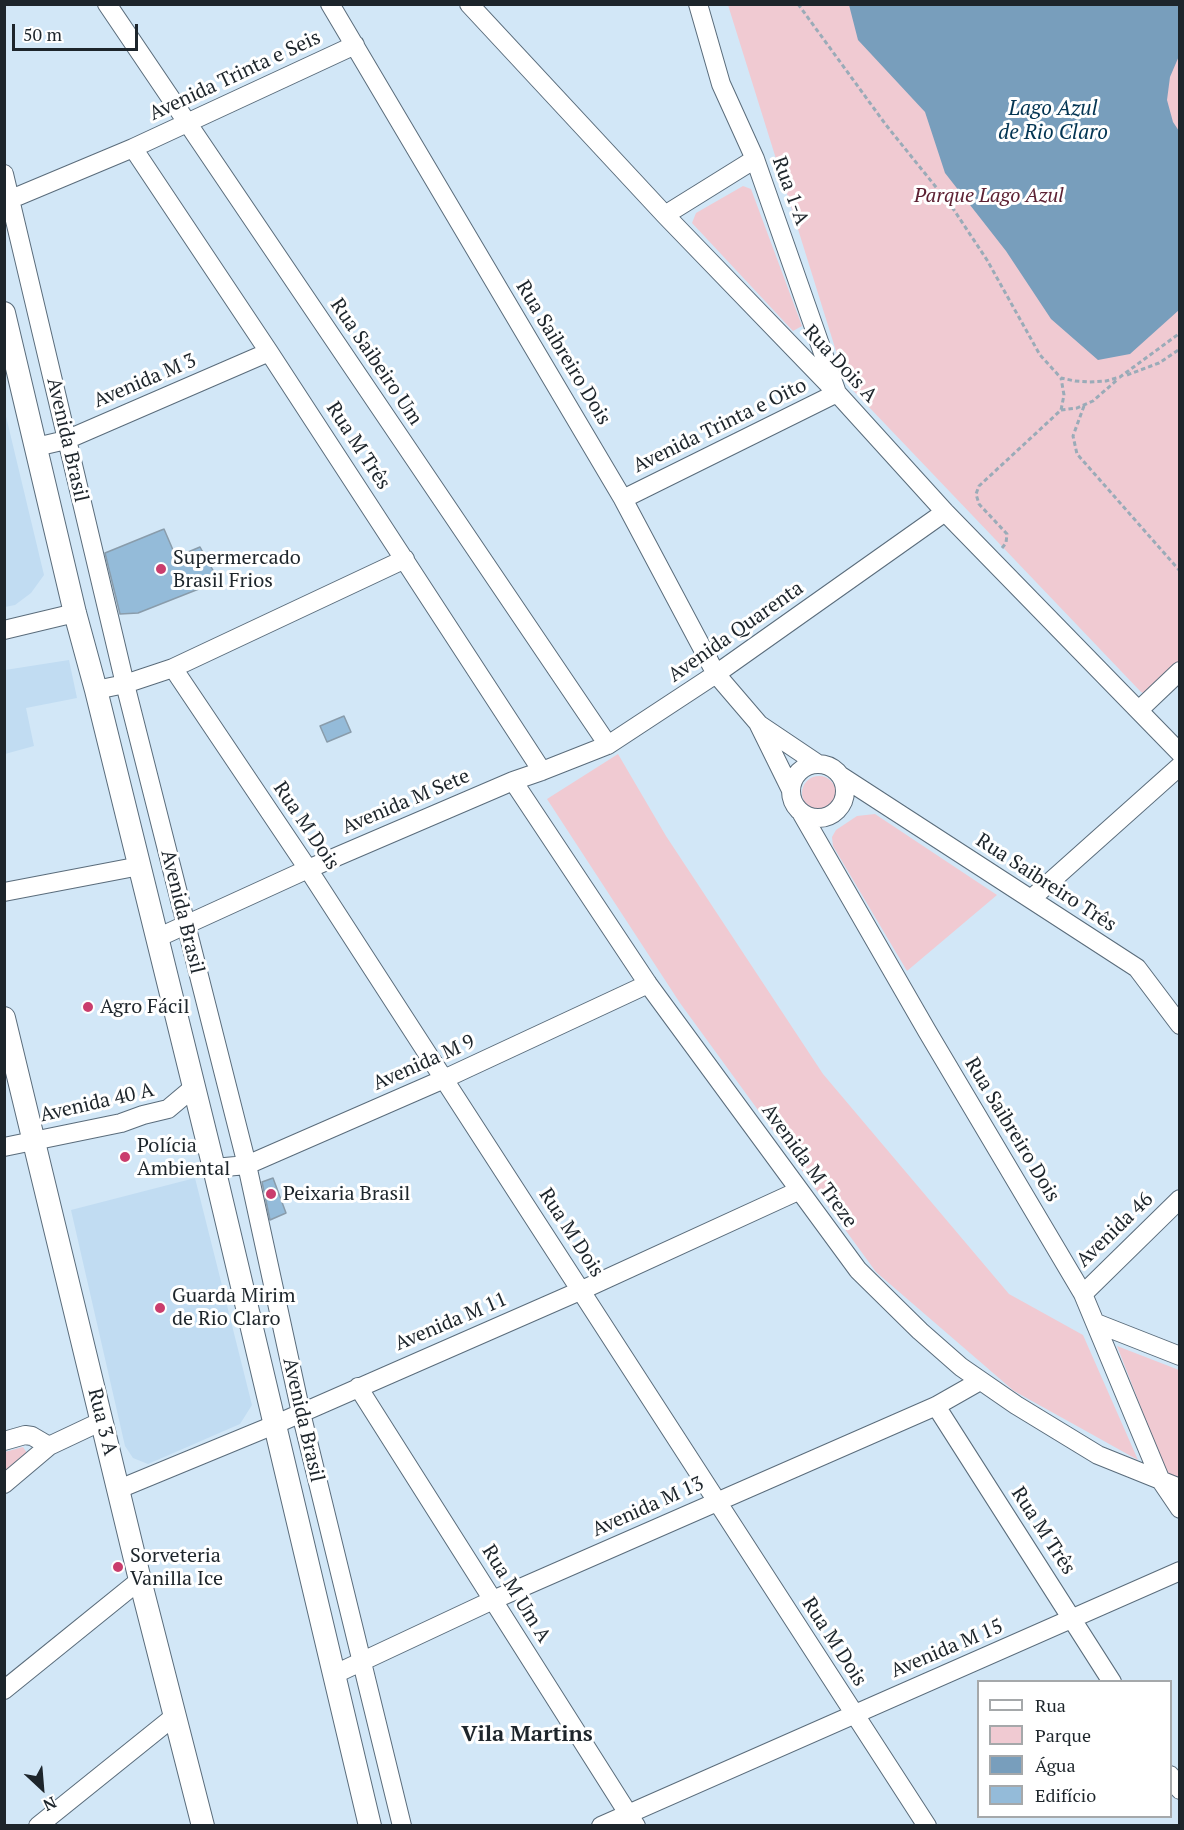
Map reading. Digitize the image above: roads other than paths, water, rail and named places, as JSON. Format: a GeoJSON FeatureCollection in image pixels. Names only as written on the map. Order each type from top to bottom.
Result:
{"type":"FeatureCollection","features":[{"type":"Feature","properties":{"kind":"main road","name":"Avenida Brasil"},"geometry":{"type":"LineString","coordinates":[[4,313],[75,613],[214,1168],[370,1826]]}},
{"type":"Feature","properties":{"kind":"main road","name":"Rua 3 A"},"geometry":{"type":"LineString","coordinates":[[4,1018],[140,1580],[203,1826]]}},
{"type":"Feature","properties":{"kind":"street","name":"Rua Saibeiro Um"},"geometry":{"type":"LineString","coordinates":[[107,4],[608,745]]}},
{"type":"Feature","properties":{"kind":"street","name":"Rua Saibreiro Dois"},"geometry":{"type":"LineString","coordinates":[[330,4],[623,499],[716,674],[758,723],[791,790]]}},
{"type":"Feature","properties":{"kind":"street","name":"Rua Dois A"},"geometry":{"type":"LineString","coordinates":[[469,4],[665,215],[837,393],[945,512],[1179,753]]}},
{"type":"Feature","properties":{"kind":"street","name":"Rua 1-A"},"geometry":{"type":"LineString","coordinates":[[698,4],[721,84],[755,159],[837,393]]}},
{"type":"Feature","properties":{"kind":"street","name":"Avenida Trinta e Seis"},"geometry":{"type":"LineString","coordinates":[[8,201],[188,124],[355,45]]}},
{"type":"Feature","properties":{"kind":"street","name":"Rua M Três"},"geometry":{"type":"LineString","coordinates":[[133,148],[405,559],[542,771]]}},
{"type":"Feature","properties":{"kind":"street"},"geometry":{"type":"LineString","coordinates":[[665,215],[755,159]]}},
{"type":"Feature","properties":{"kind":"street","name":"Avenida Brasil"},"geometry":{"type":"LineString","coordinates":[[4,174],[8,201],[125,684],[247,1165],[301,1413],[402,1826]]}},
{"type":"Feature","properties":{"kind":"street","name":"Avenida M 3"},"geometry":{"type":"LineString","coordinates":[[36,447],[66,440],[269,352]]}},
{"type":"Feature","properties":{"kind":"street","name":"Avenida Trinta e Oito"},"geometry":{"type":"LineString","coordinates":[[623,499],[837,393]]}},
{"type":"Feature","properties":{"kind":"street","name":"Avenida Quarenta"},"geometry":{"type":"LineString","coordinates":[[542,771],[608,745],[716,674],[945,512]]}},
{"type":"Feature","properties":{"kind":"street"},"geometry":{"type":"LineString","coordinates":[[96,690],[125,684],[173,668],[405,559]]}},
{"type":"Feature","properties":{"kind":"street"},"geometry":{"type":"LineString","coordinates":[[4,630],[75,613]]}},
{"type":"Feature","properties":{"kind":"street","name":"Rua M Dois"},"geometry":{"type":"LineString","coordinates":[[173,668],[308,869],[927,1826]]}},
{"type":"Feature","properties":{"kind":"street"},"geometry":{"type":"LineString","coordinates":[[1139,710],[1179,672]]}},
{"type":"Feature","properties":{"kind":"street","name":"Rua Saibreiro Dois"},"geometry":{"type":"LineString","coordinates":[[758,723],[818,764]]}},
{"type":"Feature","properties":{"kind":"street"},"geometry":{"type":"LineString","coordinates":[[818,764],[835,770],[841,776],[845,795],[843,803],[829,816],[811,818],[802,814],[796,807],[791,790],[797,775],[803,769],[818,764]]}},
{"type":"Feature","properties":{"kind":"street"},"geometry":{"type":"LineString","coordinates":[[1031,899],[1179,766]]}},
{"type":"Feature","properties":{"kind":"street","name":"Avenida M Sete"},"geometry":{"type":"LineString","coordinates":[[157,938],[308,869],[513,781],[542,771]]}},
{"type":"Feature","properties":{"kind":"street","name":"Rua Saibreiro Três"},"geometry":{"type":"LineString","coordinates":[[841,776],[1137,968],[1179,1024]]}},
{"type":"Feature","properties":{"kind":"street","name":"Avenida M Treze"},"geometry":{"type":"LineString","coordinates":[[513,781],[648,984],[858,1270],[960,1367],[1016,1405],[1098,1455],[1179,1488]]}},
{"type":"Feature","properties":{"kind":"street"},"geometry":{"type":"LineString","coordinates":[[845,795],[872,796]]}},
{"type":"Feature","properties":{"kind":"street","name":"Rua Saibreiro Dois"},"geometry":{"type":"LineString","coordinates":[[802,814],[1083,1294],[1161,1482],[1179,1509]]}},
{"type":"Feature","properties":{"kind":"street"},"geometry":{"type":"LineString","coordinates":[[4,892],[140,866]]}},
{"type":"Feature","properties":{"kind":"street","name":"Avenida M 9"},"geometry":{"type":"LineString","coordinates":[[214,1168],[247,1165],[444,1079],[648,984]]}},
{"type":"Feature","properties":{"kind":"street","name":"Avenida 40 A"},"geometry":{"type":"LineString","coordinates":[[4,1147],[121,1123],[143,1115],[168,1110],[194,1088]]}},
{"type":"Feature","properties":{"kind":"street","name":"Avenida M 11"},"geometry":{"type":"LineString","coordinates":[[118,1489],[274,1425],[582,1290],[798,1191]]}},
{"type":"Feature","properties":{"kind":"street","name":"Avenida 46"},"geometry":{"type":"LineString","coordinates":[[1083,1294],[1179,1199]]}},
{"type":"Feature","properties":{"kind":"street"},"geometry":{"type":"LineString","coordinates":[[1096,1323],[1179,1356]]}},
{"type":"Feature","properties":{"kind":"street","name":"Avenida M 13"},"geometry":{"type":"LineString","coordinates":[[333,1675],[493,1600],[936,1406],[981,1381]]}},
{"type":"Feature","properties":{"kind":"street","name":"Rua M Um A"},"geometry":{"type":"LineString","coordinates":[[358,1387],[632,1819]]}},
{"type":"Feature","properties":{"kind":"street","name":"Rua M Três"},"geometry":{"type":"LineString","coordinates":[[936,1406],[1111,1680]]}},
{"type":"Feature","properties":{"kind":"street"},"geometry":{"type":"LineString","coordinates":[[4,1484],[49,1446],[102,1421]]}},
{"type":"Feature","properties":{"kind":"street"},"geometry":{"type":"LineString","coordinates":[[4,1440],[25,1435],[32,1436],[49,1446]]}},
{"type":"Feature","properties":{"kind":"street","name":"Avenida M 15"},"geometry":{"type":"LineString","coordinates":[[601,1826],[632,1819],[855,1713],[1179,1571]]}},
{"type":"Feature","properties":{"kind":"street"},"geometry":{"type":"LineString","coordinates":[[4,1689],[140,1580]]}},
{"type":"Feature","properties":{"kind":"street"},"geometry":{"type":"LineString","coordinates":[[42,1824],[176,1715]]}},
{"type":"Feature","properties":{"kind":"water","name":"Lago Azul de Rio Claro"},"geometry":{"type":"Polygon","coordinates":[[[849,5],[1179,5],[1179,56],[1170,77],[1167,100],[1173,122],[1179,131],[1179,310],[1130,354],[1098,360],[1051,319],[1006,251],[945,173],[925,112],[858,40],[849,5]]]}},
{"type":"Feature","properties":{"kind":"place","name":"Supermercado Brasil Frios"},"geometry":{"type":"Point","coordinates":[161,569]}},
{"type":"Feature","properties":{"kind":"place","name":"Agro Fácil"},"geometry":{"type":"Point","coordinates":[88,1007]}},
{"type":"Feature","properties":{"kind":"place","name":"Polícia Ambiental"},"geometry":{"type":"Point","coordinates":[125,1157]}},
{"type":"Feature","properties":{"kind":"place","name":"Peixaria Brasil"},"geometry":{"type":"Point","coordinates":[271,1194]}},
{"type":"Feature","properties":{"kind":"place","name":"Guarda Mirim de Rio Claro"},"geometry":{"type":"Point","coordinates":[160,1308]}},
{"type":"Feature","properties":{"kind":"place","name":"Sorveteria Vanilla Ice"},"geometry":{"type":"Point","coordinates":[118,1567]}},
{"type":"Feature","properties":{"kind":"district","name":"Vila Martins"},"geometry":{"type":"Point","coordinates":[527,1735]}},
{"type":"Feature","properties":{"kind":"park label","name":"Parque Lago Azul"},"geometry":{"type":"Point","coordinates":[989,196]}}]}
